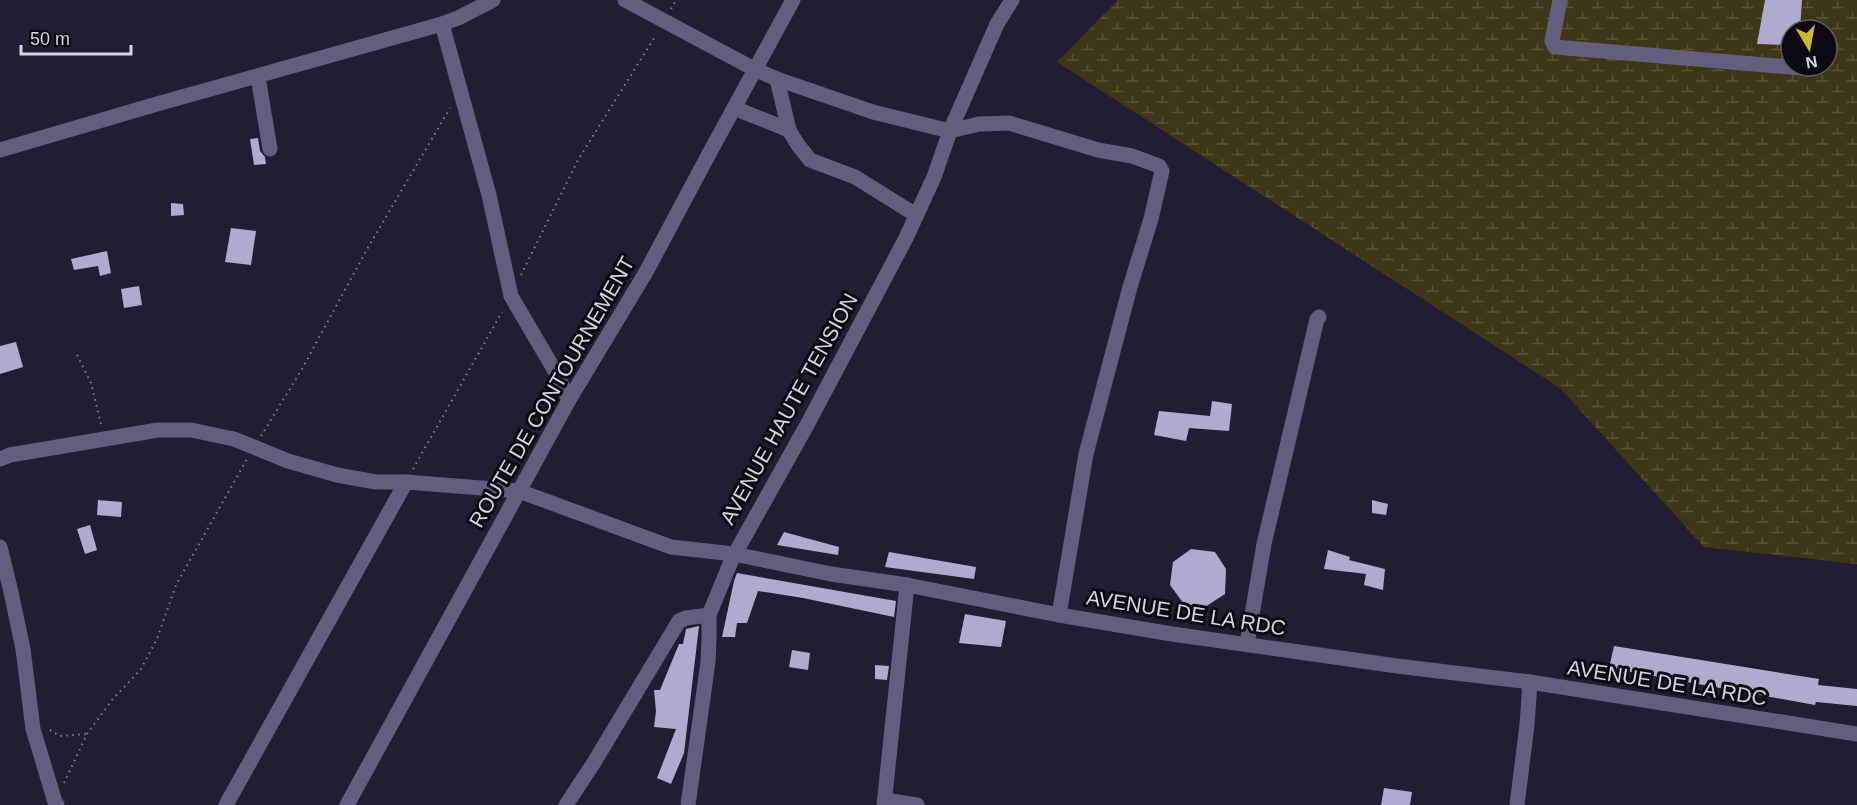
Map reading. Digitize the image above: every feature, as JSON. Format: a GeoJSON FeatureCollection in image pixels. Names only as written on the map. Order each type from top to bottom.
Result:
{"type":"FeatureCollection","features":[{"type":"Feature","properties":{"kind":"street"},"geometry":{"type":"LineString","coordinates":[[0,150],[442,24],[493,0]]}},
{"type":"Feature","properties":{"kind":"street"},"geometry":{"type":"LineString","coordinates":[[625,0],[756,70],[873,112],[950,131],[979,124],[1009,123],[1160,166],[1162,171],[1151,219],[1130,287],[1086,454],[1059,615]]}},
{"type":"Feature","properties":{"kind":"street","name":"ROUTE DE CONTOURNEMENT"},"geometry":{"type":"LineString","coordinates":[[347,805],[569,400],[646,272],[793,0]]}},
{"type":"Feature","properties":{"kind":"street","name":"AVENUE HAUTE TENSION"},"geometry":{"type":"LineString","coordinates":[[709,615],[734,554],[807,425],[906,238],[934,177],[950,131],[997,24],[1012,0]]}},
{"type":"Feature","properties":{"kind":"street"},"geometry":{"type":"LineString","coordinates":[[1560,0],[1552,40],[1555,46],[1779,66]]}},
{"type":"Feature","properties":{"kind":"street"},"geometry":{"type":"LineString","coordinates":[[442,24],[489,195],[511,296],[555,371],[569,400]]}},
{"type":"Feature","properties":{"kind":"street"},"geometry":{"type":"LineString","coordinates":[[258,77],[270,149]]}},
{"type":"Feature","properties":{"kind":"street"},"geometry":{"type":"LineString","coordinates":[[777,79],[789,130],[810,160],[855,177],[916,215]]}},
{"type":"Feature","properties":{"kind":"street"},"geometry":{"type":"LineString","coordinates":[[734,108],[789,130]]}},
{"type":"Feature","properties":{"kind":"street"},"geometry":{"type":"LineString","coordinates":[[1247,644],[1264,543],[1319,317]]}},
{"type":"Feature","properties":{"kind":"street","name":"AVENUE DE LA RDC"},"geometry":{"type":"LineString","coordinates":[[0,459],[158,430],[191,430],[234,439],[288,461],[337,475],[376,482],[406,482],[519,491],[671,547],[734,554],[831,574],[907,585],[1059,615],[1172,634],[1397,666],[1530,682],[1857,734]]}},
{"type":"Feature","properties":{"kind":"street"},"geometry":{"type":"LineString","coordinates":[[226,805],[406,482]]}},
{"type":"Feature","properties":{"kind":"street"},"geometry":{"type":"LineString","coordinates":[[0,547],[12,592],[23,649],[33,729],[54,802],[57,805]]}},
{"type":"Feature","properties":{"kind":"street"},"geometry":{"type":"LineString","coordinates":[[907,585],[885,802],[917,805]]}},
{"type":"Feature","properties":{"kind":"street"},"geometry":{"type":"LineString","coordinates":[[566,805],[679,621],[709,615],[708,662],[688,805]]}},
{"type":"Feature","properties":{"kind":"street"},"geometry":{"type":"LineString","coordinates":[[1517,805],[1530,682]]}},
{"type":"Feature","properties":{"kind":"path"},"geometry":{"type":"LineString","coordinates":[[406,482],[511,296],[578,160],[665,21]]}},
{"type":"Feature","properties":{"kind":"path"},"geometry":{"type":"LineString","coordinates":[[77,355],[91,383],[105,439]]}},
{"type":"Feature","properties":{"kind":"path"},"geometry":{"type":"LineString","coordinates":[[33,729],[48,729],[60,736],[87,734]]}},
{"type":"Feature","properties":{"kind":"green space"},"geometry":{"type":"Polygon","coordinates":[[[1118,0],[1857,0],[1857,564],[1704,547],[1560,388],[1057,62],[1118,0]]]}},
{"type":"Feature","properties":{"kind":"building"},"geometry":{"type":"Polygon","coordinates":[[[1765,0],[1802,0],[1801,18],[1779,18],[1779,45],[1757,44],[1765,0]]]}},
{"type":"Feature","properties":{"kind":"building"},"geometry":{"type":"Polygon","coordinates":[[[258,138],[260,151],[265,157],[266,164],[254,165],[250,139],[258,138]]]}},
{"type":"Feature","properties":{"kind":"building"},"geometry":{"type":"Polygon","coordinates":[[[171,203],[183,204],[184,215],[171,216],[171,203]]]}},
{"type":"Feature","properties":{"kind":"building"},"geometry":{"type":"Polygon","coordinates":[[[231,228],[256,231],[251,265],[225,262],[231,228]]]}},
{"type":"Feature","properties":{"kind":"building"},"geometry":{"type":"Polygon","coordinates":[[[107,251],[111,273],[100,276],[98,266],[74,270],[71,259],[107,251]]]}},
{"type":"Feature","properties":{"kind":"building"},"geometry":{"type":"Polygon","coordinates":[[[139,286],[142,305],[124,308],[121,289],[139,286]]]}},
{"type":"Feature","properties":{"kind":"building"},"geometry":{"type":"Polygon","coordinates":[[[16,342],[23,367],[0,374],[0,346],[16,342]]]}},
{"type":"Feature","properties":{"kind":"building"},"geometry":{"type":"Polygon","coordinates":[[[1212,401],[1232,404],[1229,431],[1189,428],[1186,441],[1154,435],[1159,411],[1210,416],[1212,401]]]}},
{"type":"Feature","properties":{"kind":"building"},"geometry":{"type":"Polygon","coordinates":[[[98,500],[122,502],[121,517],[97,515],[98,500]]]}},
{"type":"Feature","properties":{"kind":"building"},"geometry":{"type":"Polygon","coordinates":[[[1372,500],[1388,504],[1386,515],[1372,513],[1372,500]]]}},
{"type":"Feature","properties":{"kind":"building"},"geometry":{"type":"Polygon","coordinates":[[[90,525],[97,550],[85,554],[77,529],[90,525]]]}},
{"type":"Feature","properties":{"kind":"building"},"geometry":{"type":"Polygon","coordinates":[[[784,532],[839,547],[838,555],[777,545],[784,532]]]}},
{"type":"Feature","properties":{"kind":"building"},"geometry":{"type":"Polygon","coordinates":[[[1191,549],[1215,552],[1226,569],[1225,594],[1205,607],[1184,604],[1170,585],[1173,562],[1191,549]]]}},
{"type":"Feature","properties":{"kind":"building"},"geometry":{"type":"Polygon","coordinates":[[[1328,550],[1350,557],[1349,560],[1385,569],[1383,590],[1364,585],[1366,574],[1324,569],[1328,550]]]}},
{"type":"Feature","properties":{"kind":"building"},"geometry":{"type":"Polygon","coordinates":[[[889,552],[976,567],[974,579],[885,567],[889,552]]]}},
{"type":"Feature","properties":{"kind":"building"},"geometry":{"type":"Polygon","coordinates":[[[737,573],[896,601],[894,617],[758,591],[747,623],[737,623],[735,637],[722,637],[737,573]]]}},
{"type":"Feature","properties":{"kind":"building"},"geometry":{"type":"Polygon","coordinates":[[[965,614],[1006,621],[1001,647],[959,643],[965,614]]]}},
{"type":"Feature","properties":{"kind":"building"},"geometry":{"type":"Polygon","coordinates":[[[699,626],[684,753],[671,784],[657,778],[676,729],[654,727],[656,711],[654,690],[660,690],[679,644],[683,644],[686,629],[699,626]]]}},
{"type":"Feature","properties":{"kind":"building"},"geometry":{"type":"Polygon","coordinates":[[[1614,646],[1819,679],[1818,685],[1857,689],[1857,706],[1816,702],[1815,705],[1609,668],[1614,646]]]}},
{"type":"Feature","properties":{"kind":"building"},"geometry":{"type":"Polygon","coordinates":[[[792,650],[810,653],[808,670],[789,667],[792,650]]]}},
{"type":"Feature","properties":{"kind":"building"},"geometry":{"type":"Polygon","coordinates":[[[875,665],[889,666],[887,680],[875,679],[875,665]]]}},
{"type":"Feature","properties":{"kind":"building"},"geometry":{"type":"Polygon","coordinates":[[[1384,788],[1412,792],[1410,805],[1381,805],[1384,788]]]}}]}
